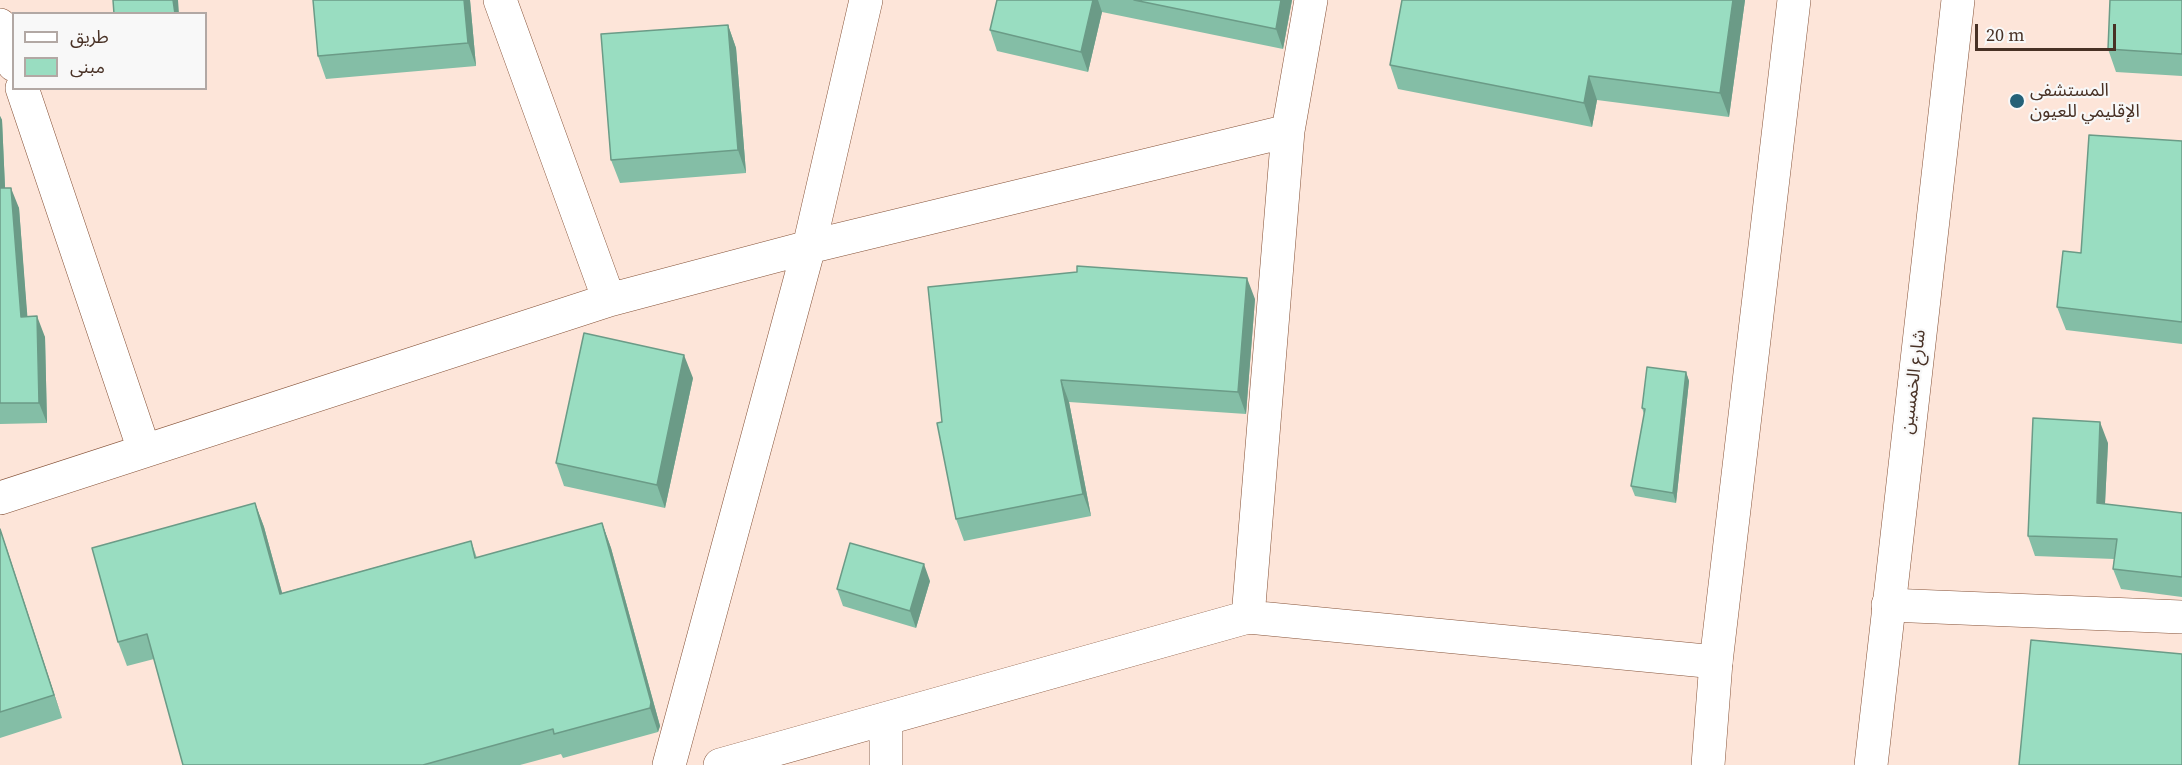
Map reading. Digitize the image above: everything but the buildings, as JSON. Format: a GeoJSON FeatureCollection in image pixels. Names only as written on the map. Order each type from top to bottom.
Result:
{"type":"FeatureCollection","features":[{"type":"Feature","properties":{"kind":"street"},"geometry":{"type":"LineString","coordinates":[[500,0],[609,300]]}},
{"type":"Feature","properties":{"kind":"street"},"geometry":{"type":"LineString","coordinates":[[669,765],[809,247],[866,0]]}},
{"type":"Feature","properties":{"kind":"street"},"geometry":{"type":"LineString","coordinates":[[1248,617],[1288,131],[1311,0]]}},
{"type":"Feature","properties":{"kind":"street"},"geometry":{"type":"LineString","coordinates":[[1708,765],[1716,663],[1794,0]]}},
{"type":"Feature","properties":{"kind":"street","name":"شارع الخمسين"},"geometry":{"type":"LineString","coordinates":[[1870,765],[1958,0]]}},
{"type":"Feature","properties":{"kind":"street"},"geometry":{"type":"LineString","coordinates":[[0,25],[12,59]]}},
{"type":"Feature","properties":{"kind":"street"},"geometry":{"type":"LineString","coordinates":[[23,90],[144,450]]}},
{"type":"Feature","properties":{"kind":"street"},"geometry":{"type":"LineString","coordinates":[[0,498],[609,300],[809,247],[1288,131]]}},
{"type":"Feature","properties":{"kind":"street"},"geometry":{"type":"LineString","coordinates":[[1888,605],[2182,617]]}},
{"type":"Feature","properties":{"kind":"street"},"geometry":{"type":"LineString","coordinates":[[720,765],[1248,617],[1716,663]]}},
{"type":"Feature","properties":{"kind":"street"},"geometry":{"type":"LineString","coordinates":[[886,719],[886,765]]}},
{"type":"Feature","properties":{"kind":"place","name":"المستشفى الإقليمي للعيون"},"geometry":{"type":"Point","coordinates":[2017,101]}}]}
